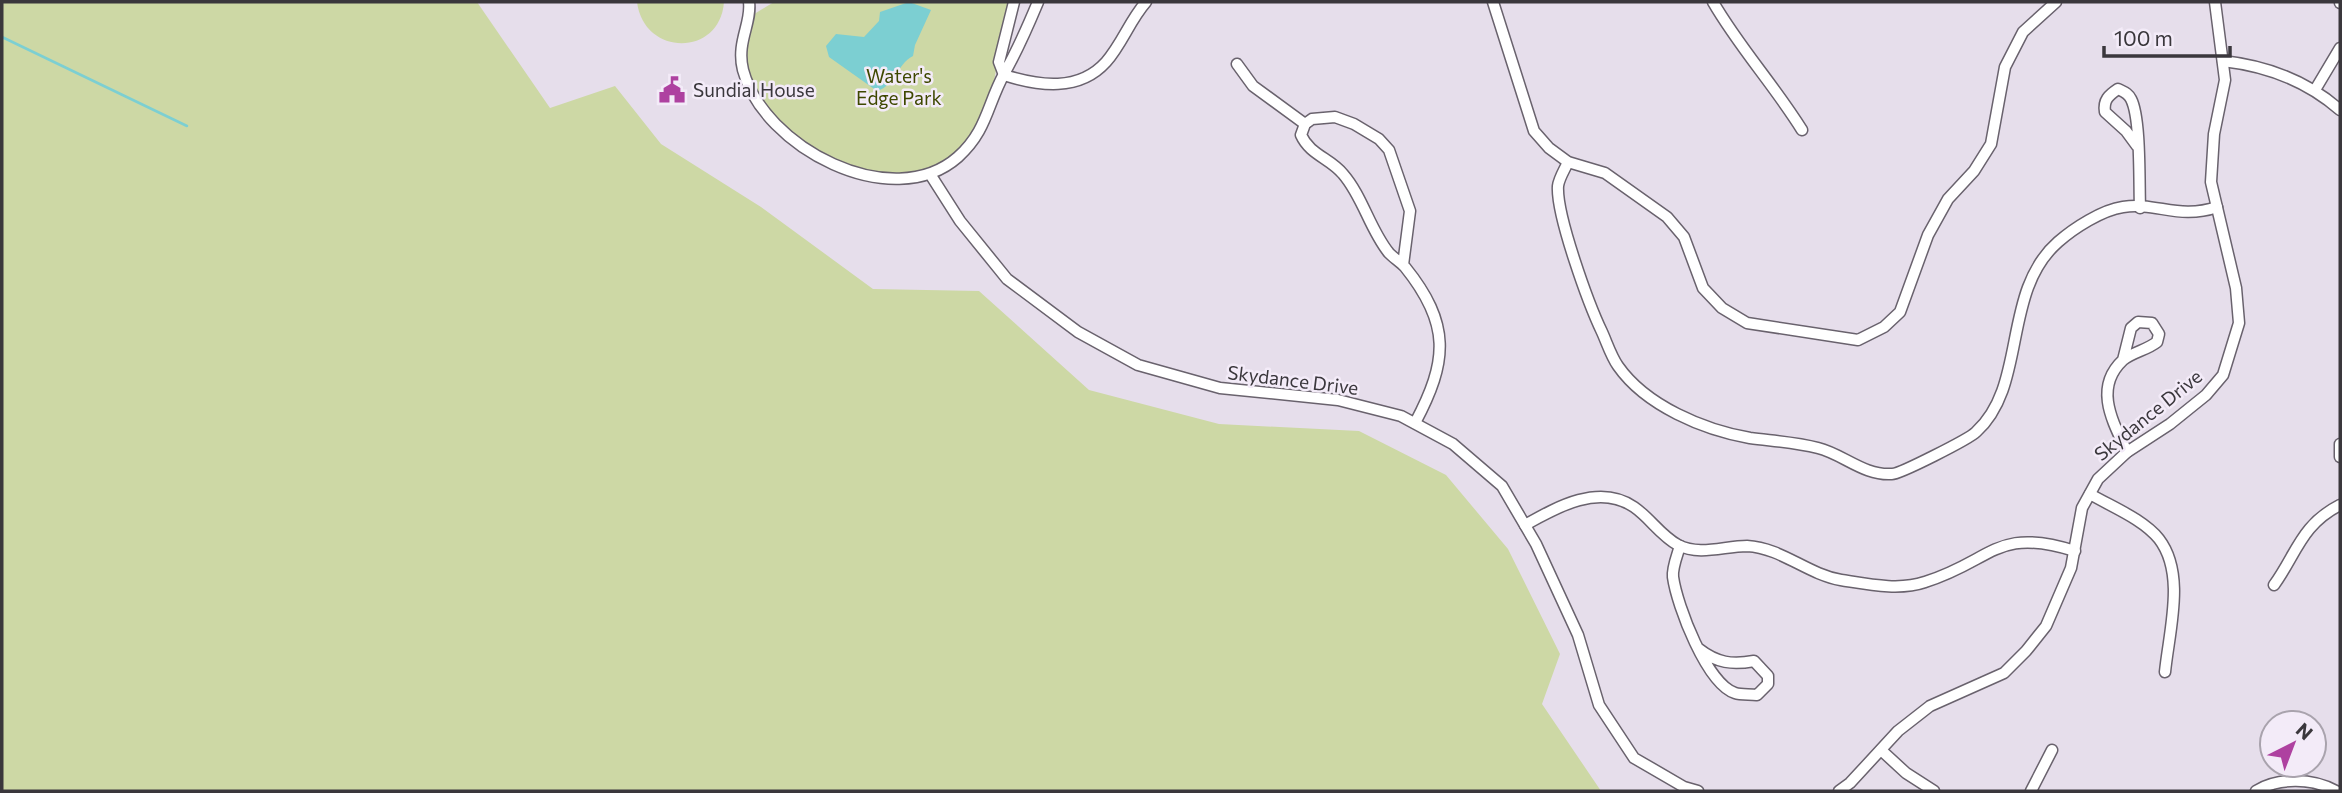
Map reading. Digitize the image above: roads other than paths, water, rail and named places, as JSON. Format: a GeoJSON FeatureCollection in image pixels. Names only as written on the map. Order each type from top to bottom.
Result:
{"type":"FeatureCollection","features":[{"type":"Feature","properties":{"kind":"street"},"geometry":{"type":"LineString","coordinates":[[748,2],[740,47],[743,71],[753,93],[776,123],[802,147],[836,165],[867,176],[898,179],[930,174],[957,158],[976,137],[989,115],[1004,75],[1038,2]]}},
{"type":"Feature","properties":{"kind":"street"},"geometry":{"type":"LineString","coordinates":[[1004,75],[999,62],[1014,2]]}},
{"type":"Feature","properties":{"kind":"street"},"geometry":{"type":"LineString","coordinates":[[1004,75],[1053,85],[1090,75],[1106,62],[1146,2]]}},
{"type":"Feature","properties":{"kind":"street"},"geometry":{"type":"LineString","coordinates":[[1493,2],[1534,131],[1549,148],[1568,162],[1605,173],[1667,217],[1684,237],[1703,288],[1722,308],[1745,322],[1858,340],[1884,327],[1900,312],[1928,235],[1941,212],[1991,144],[2005,67],[2022,32],[2056,2]]}},
{"type":"Feature","properties":{"kind":"street"},"geometry":{"type":"LineString","coordinates":[[1713,2],[1736,41],[1785,103],[1802,130]]}},
{"type":"Feature","properties":{"kind":"street","name":"Skydance Drive"},"geometry":{"type":"LineString","coordinates":[[1839,791],[1850,783],[1898,731],[1930,706],[2004,673],[2026,651],[2046,626],[2071,568],[2082,508],[2098,479],[2127,452],[2170,424],[2206,395],[2223,375],[2234,349],[2239,323],[2236,288],[2211,183],[2214,134],[2225,80],[2215,2]]}},
{"type":"Feature","properties":{"kind":"street"},"geometry":{"type":"LineString","coordinates":[[2315,90],[2340,48]]}},
{"type":"Feature","properties":{"kind":"street"},"geometry":{"type":"LineString","coordinates":[[2223,61],[2254,64],[2315,90],[2340,110]]}},
{"type":"Feature","properties":{"kind":"street"},"geometry":{"type":"LineString","coordinates":[[1237,64],[1253,86],[1305,124]]}},
{"type":"Feature","properties":{"kind":"street"},"geometry":{"type":"LineString","coordinates":[[2137,146],[2126,131],[2105,112],[2103,104],[2118,89],[2127,93],[2133,101],[2137,146],[2140,208]]}},
{"type":"Feature","properties":{"kind":"street"},"geometry":{"type":"LineString","coordinates":[[1403,265],[1410,211],[1389,150],[1379,139],[1354,124],[1335,117],[1312,119],[1305,124],[1301,135],[1306,147],[1343,173],[1389,253],[1403,265],[1423,292],[1440,325],[1442,354],[1434,388],[1415,423]]}},
{"type":"Feature","properties":{"kind":"street"},"geometry":{"type":"LineString","coordinates":[[1568,162],[1558,185],[1566,229],[1600,327],[1618,366],[1646,393],[1688,418],[1722,432],[1823,449],[1882,474],[1912,468],[1931,454],[1975,434],[1996,407],[2025,291],[2039,264],[2058,242],[2092,219],[2123,207],[2195,214],[2217,207]]}},
{"type":"Feature","properties":{"kind":"street","name":"Skydance Drive"},"geometry":{"type":"LineString","coordinates":[[930,174],[960,221],[1007,279],[1078,332],[1138,365],[1220,388],[1338,400],[1401,416],[1453,444],[1502,486],[1525,525],[1578,635],[1599,705],[1634,758],[1684,787],[1698,791]]}},
{"type":"Feature","properties":{"kind":"street"},"geometry":{"type":"LineString","coordinates":[[2123,360],[2106,389],[2107,407],[2127,452]]}},
{"type":"Feature","properties":{"kind":"street"},"geometry":{"type":"LineString","coordinates":[[2340,444],[2340,457]]}},
{"type":"Feature","properties":{"kind":"street"},"geometry":{"type":"LineString","coordinates":[[2090,494],[2144,526],[2159,539],[2169,560],[2174,578],[2165,672]]}},
{"type":"Feature","properties":{"kind":"street"},"geometry":{"type":"LineString","coordinates":[[1525,525],[1557,507],[1590,496],[1614,499],[1633,506],[1680,546],[1713,551],[1746,546],[1777,552],[1810,570],[1837,579],[1887,586],[1923,583],[1961,567],[2003,544],[2034,540],[2074,551]]}},
{"type":"Feature","properties":{"kind":"street"},"geometry":{"type":"LineString","coordinates":[[2274,585],[2301,537],[2316,520],[2340,505]]}},
{"type":"Feature","properties":{"kind":"street"},"geometry":{"type":"LineString","coordinates":[[1680,546],[1672,574],[1676,595],[1699,649],[1713,677],[1735,693],[1757,695],[1768,684],[1768,676],[1754,661],[1728,663],[1712,659],[1699,649]]}},
{"type":"Feature","properties":{"kind":"street"},"geometry":{"type":"LineString","coordinates":[[1881,750],[1906,773],[1934,791]]}},
{"type":"Feature","properties":{"kind":"street"},"geometry":{"type":"LineString","coordinates":[[2031,791],[2052,750]]}},
{"type":"Feature","properties":{"kind":"street"},"geometry":{"type":"LineString","coordinates":[[2256,791],[2285,782],[2304,781],[2336,791]]}},
{"type":"Feature","properties":{"kind":"water"},"geometry":{"type":"Polygon","coordinates":[[[909,2],[931,10],[915,45],[913,56],[883,88],[877,91],[829,57],[826,46],[836,34],[864,37],[879,21],[880,12],[909,2]]]}},
{"type":"Feature","properties":{"kind":"waterway"},"geometry":{"type":"LineString","coordinates":[[2,37],[187,126]]}},
{"type":"Feature","properties":{"kind":"place","name":"Sundial House"},"geometry":{"type":"Point","coordinates":[672,90]}},
{"type":"Feature","properties":{"kind":"park label","name":"Water's Edge Park"},"geometry":{"type":"Point","coordinates":[899,87]}}]}
